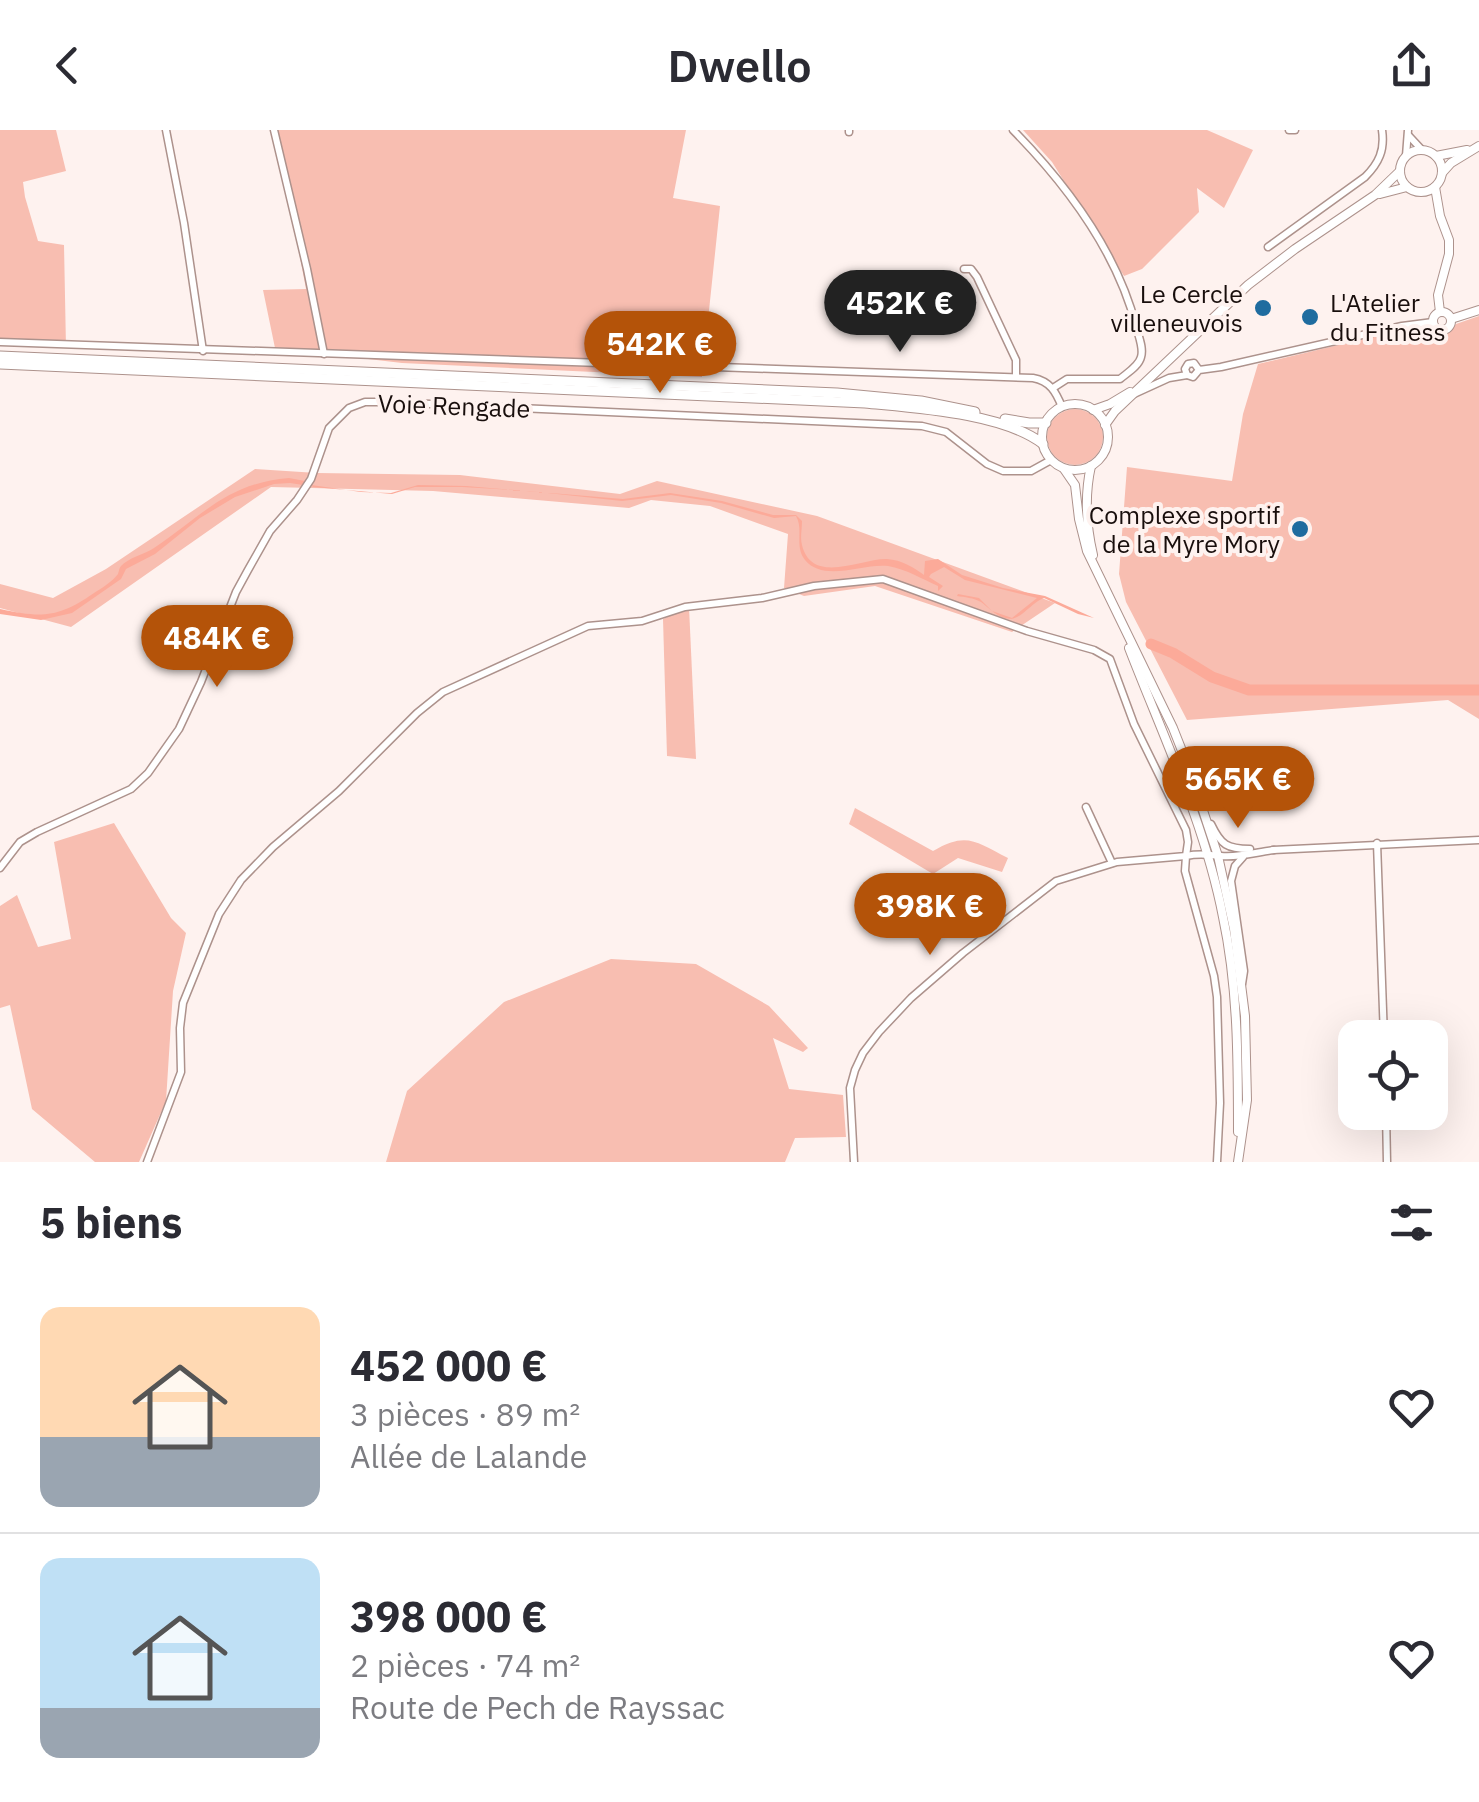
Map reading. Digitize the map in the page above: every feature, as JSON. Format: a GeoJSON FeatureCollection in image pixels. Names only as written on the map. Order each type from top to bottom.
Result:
{"type":"FeatureCollection","features":[{"type":"Feature","properties":{"kind":"highway"},"geometry":{"type":"LineString","coordinates":[[0,356],[866,394],[1019,422],[1046,423]]}},
{"type":"Feature","properties":{"kind":"highway"},"geometry":{"type":"LineString","coordinates":[[0,364],[865,402],[996,423],[1021,430],[1043,444]]}},
{"type":"Feature","properties":{"kind":"main road"},"geometry":{"type":"LineString","coordinates":[[1105,424],[1115,410],[1248,285],[1375,195],[1400,170],[1406,156],[1422,150],[1436,156],[1475,148]]}},
{"type":"Feature","properties":{"kind":"main road"},"geometry":{"type":"LineString","coordinates":[[1442,172],[1475,148]]}},
{"type":"Feature","properties":{"kind":"main road"},"geometry":{"type":"LineString","coordinates":[[1436,156],[1442,166],[1436,187],[1440,216],[1449,240],[1438,295],[1440,312]]}},
{"type":"Feature","properties":{"kind":"main road"},"geometry":{"type":"LineString","coordinates":[[1400,170],[1400,177],[1412,190],[1424,192],[1436,187]]}},
{"type":"Feature","properties":{"kind":"main road"},"geometry":{"type":"LineString","coordinates":[[1375,195],[1407,187]]}},
{"type":"Feature","properties":{"kind":"main road"},"geometry":{"type":"LineString","coordinates":[[1424,192],[1440,216]]}},
{"type":"Feature","properties":{"kind":"main road"},"geometry":{"type":"LineString","coordinates":[[1451,319],[1479,310]]}},
{"type":"Feature","properties":{"kind":"main road"},"geometry":{"type":"LineString","coordinates":[[1440,312],[1446,312],[1451,319],[1443,330],[1433,322],[1440,312]]}},
{"type":"Feature","properties":{"kind":"main road"},"geometry":{"type":"LineString","coordinates":[[1093,410],[1142,385]]}},
{"type":"Feature","properties":{"kind":"main road"},"geometry":{"type":"LineString","coordinates":[[1077,404],[1093,410],[1105,424],[1108,442],[1104,452],[1082,470],[1064,468],[1051,460],[1043,444],[1046,423],[1062,407],[1077,404]]}},
{"type":"Feature","properties":{"kind":"main road"},"geometry":{"type":"LineString","coordinates":[[1091,466],[1086,508],[1098,574]]}},
{"type":"Feature","properties":{"kind":"main road"},"geometry":{"type":"LineString","coordinates":[[1064,468],[1075,485],[1082,535],[1172,728],[1218,856],[1242,985],[1247,1100],[1238,1159]]}},
{"type":"Feature","properties":{"kind":"main road"},"geometry":{"type":"LineString","coordinates":[[1115,611],[1187,793],[1228,944],[1236,1030],[1238,1159]]}},
{"type":"Feature","properties":{"kind":"street"},"geometry":{"type":"LineString","coordinates":[[166,130],[203,351]]}},
{"type":"Feature","properties":{"kind":"street"},"geometry":{"type":"LineString","coordinates":[[274,130],[324,354]]}},
{"type":"Feature","properties":{"kind":"street"},"geometry":{"type":"LineString","coordinates":[[1014,130],[1051,172],[1109,258],[1126,294],[1142,350],[1139,361],[1120,379],[1067,379],[1053,388]]}},
{"type":"Feature","properties":{"kind":"street"},"geometry":{"type":"LineString","coordinates":[[1268,248],[1374,168],[1384,142],[1382,130]]}},
{"type":"Feature","properties":{"kind":"street"},"geometry":{"type":"LineString","coordinates":[[1408,132],[1422,150]]}},
{"type":"Feature","properties":{"kind":"street"},"geometry":{"type":"LineString","coordinates":[[1406,156],[1408,132]]}},
{"type":"Feature","properties":{"kind":"street"},"geometry":{"type":"LineString","coordinates":[[964,269],[976,274],[1016,360],[1016,377]]}},
{"type":"Feature","properties":{"kind":"street"},"geometry":{"type":"LineString","coordinates":[[1129,397],[1187,374],[1188,364],[1196,364],[1199,370],[1221,367],[1433,322]]}},
{"type":"Feature","properties":{"kind":"street"},"geometry":{"type":"LineString","coordinates":[[0,342],[1016,377],[1040,379],[1053,388],[1062,407]]}},
{"type":"Feature","properties":{"kind":"street","name":"Voie Rengade"},"geometry":{"type":"LineString","coordinates":[[0,868],[20,842],[131,790],[148,773],[184,718],[248,570],[270,531],[312,479],[329,428],[349,408],[375,402],[911,426],[946,432],[996,468],[1031,471],[1051,460]]}},
{"type":"Feature","properties":{"kind":"street"},"geometry":{"type":"LineString","coordinates":[[147,1162],[181,1072],[182,1003],[219,914],[241,880],[273,846],[443,692],[588,626],[642,621],[685,607],[762,598],[814,586],[883,579],[1028,632],[1094,650],[1110,659],[1134,724],[1186,830],[1185,871],[1217,997],[1217,1162]]}},
{"type":"Feature","properties":{"kind":"street"},"geometry":{"type":"LineString","coordinates":[[1086,808],[1112,863]]}},
{"type":"Feature","properties":{"kind":"street"},"geometry":{"type":"LineString","coordinates":[[1203,809],[1225,845],[1234,849],[1274,850]]}},
{"type":"Feature","properties":{"kind":"street"},"geometry":{"type":"LineString","coordinates":[[854,1162],[850,1088],[863,1053],[890,1019],[963,953],[1056,882],[1112,863],[1206,852],[1218,856],[1479,840]]}},
{"type":"Feature","properties":{"kind":"street"},"geometry":{"type":"LineString","coordinates":[[1378,844],[1383,1020]]}},
{"type":"Feature","properties":{"kind":"street"},"geometry":{"type":"LineString","coordinates":[[1242,985],[1244,970],[1232,874],[1242,857],[1274,850]]}},
{"type":"Feature","properties":{"kind":"street"},"geometry":{"type":"LineString","coordinates":[[1387,1130],[1388,1162]]}},
{"type":"Feature","properties":{"kind":"shaded area"},"geometry":{"type":"Polygon","coordinates":[[[0,130],[56,130],[66,171],[23,182],[38,241],[64,245],[66,347],[0,338],[0,130]]]}},
{"type":"Feature","properties":{"kind":"shaded area"},"geometry":{"type":"Polygon","coordinates":[[[276,130],[686,130],[673,198],[720,206],[702,377],[402,363],[275,348],[263,290],[306,289],[276,130]]]}},
{"type":"Feature","properties":{"kind":"shaded area"},"geometry":{"type":"Polygon","coordinates":[[[1023,130],[1207,130],[1253,150],[1224,208],[1197,188],[1199,212],[1142,269],[1124,276],[1052,162],[1023,130]]]}},
{"type":"Feature","properties":{"kind":"shaded area","name":"Complexe sportif de la Myre Mory"},"geometry":{"type":"Polygon","coordinates":[[[1479,316],[1479,719],[1448,700],[1187,720],[1126,602],[1119,574],[1127,467],[1232,481],[1243,414],[1258,364],[1414,327],[1450,332],[1456,324],[1479,316]]]}},
{"type":"Feature","properties":{"kind":"shaded area"},"geometry":{"type":"Polygon","coordinates":[[[1075,409],[1095,417],[1103,437],[1095,457],[1075,465],[1055,457],[1047,437],[1055,417],[1075,409]]]}},
{"type":"Feature","properties":{"kind":"shaded area"},"geometry":{"type":"Polygon","coordinates":[[[255,469],[460,475],[620,494],[657,481],[817,516],[1055,603],[1012,632],[875,586],[804,596],[784,588],[788,534],[710,506],[651,500],[629,508],[433,491],[271,487],[71,627],[0,608],[0,584],[53,598],[106,569],[255,469]]]}},
{"type":"Feature","properties":{"kind":"shaded area"},"geometry":{"type":"Polygon","coordinates":[[[289,478],[305,481],[303,485],[274,484],[235,497],[200,518],[155,554],[126,569],[121,579],[72,613],[41,620],[0,614],[0,609],[49,614],[70,607],[110,582],[124,563],[154,548],[216,503],[248,487],[289,478]]]}},
{"type":"Feature","properties":{"kind":"shaded area"},"geometry":{"type":"Polygon","coordinates":[[[418,485],[520,490],[415,487],[392,494],[375,492],[391,493],[418,485]]]}},
{"type":"Feature","properties":{"kind":"shaded area"},"geometry":{"type":"Polygon","coordinates":[[[538,492],[623,499],[670,493],[722,501],[773,515],[796,515],[802,521],[802,545],[807,557],[816,564],[839,567],[887,559],[907,564],[924,575],[925,561],[938,559],[962,575],[1045,596],[1094,618],[1044,598],[1017,617],[1012,619],[1002,617],[992,611],[1012,618],[1037,598],[965,580],[944,567],[929,577],[943,586],[938,591],[938,586],[888,566],[833,571],[813,567],[802,555],[796,516],[774,518],[721,503],[671,495],[622,501],[538,492]]]}},
{"type":"Feature","properties":{"kind":"shaded area"},"geometry":{"type":"Polygon","coordinates":[[[957,596],[979,598],[992,611],[978,601],[957,596]]]}},
{"type":"Feature","properties":{"kind":"shaded area"},"geometry":{"type":"Polygon","coordinates":[[[689,607],[696,759],[667,756],[663,619],[689,607]]]}},
{"type":"Feature","properties":{"kind":"shaded area"},"geometry":{"type":"Polygon","coordinates":[[[855,808],[933,851],[963,840],[979,843],[1008,858],[1002,872],[958,858],[933,874],[849,824],[855,808]]]}},
{"type":"Feature","properties":{"kind":"shaded area"},"geometry":{"type":"Polygon","coordinates":[[[114,823],[171,918],[186,933],[173,991],[166,1101],[139,1162],[95,1162],[32,1109],[10,1005],[0,1008],[0,906],[17,895],[38,947],[71,939],[54,842],[114,823]]]}},
{"type":"Feature","properties":{"kind":"shaded area"},"geometry":{"type":"Polygon","coordinates":[[[611,959],[696,964],[769,1006],[808,1048],[803,1052],[773,1038],[789,1089],[843,1095],[846,1137],[795,1138],[785,1162],[386,1162],[407,1091],[504,1002],[611,959]]]}},
{"type":"Feature","properties":{"kind":"waterway"},"geometry":{"type":"LineString","coordinates":[[1151,644],[1212,677],[1249,690],[1479,690]]}},
{"type":"Feature","properties":{"kind":"place","name":"Le Cercle villeneuvois"},"geometry":{"type":"Point","coordinates":[1263,308]}},
{"type":"Feature","properties":{"kind":"place","name":"L'Atelier du Fitness"},"geometry":{"type":"Point","coordinates":[1310,317]}},
{"type":"Feature","properties":{"kind":"place","name":"Complexe sportif de la Myre Mory"},"geometry":{"type":"Point","coordinates":[1300,529]}}]}
